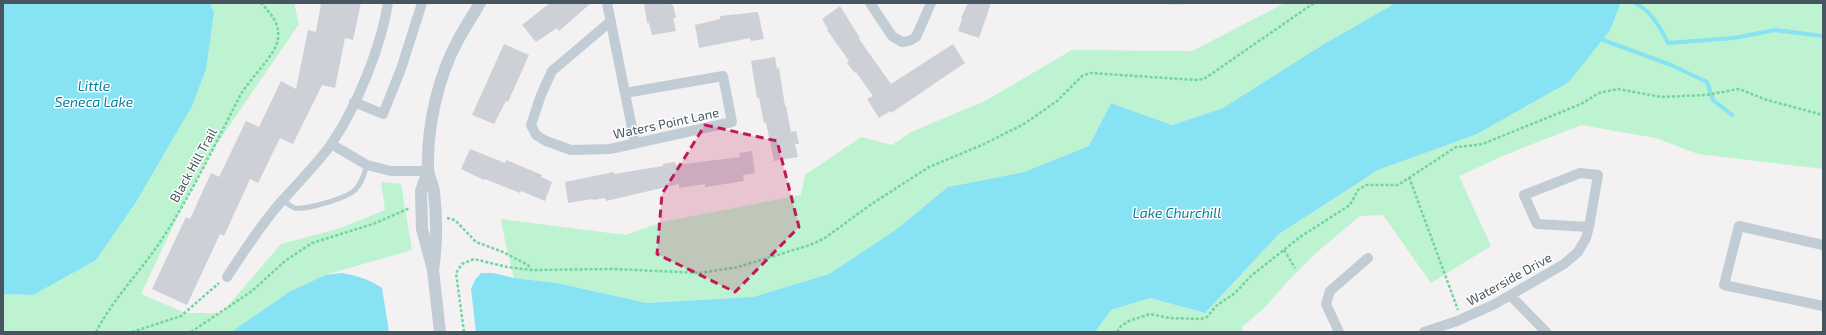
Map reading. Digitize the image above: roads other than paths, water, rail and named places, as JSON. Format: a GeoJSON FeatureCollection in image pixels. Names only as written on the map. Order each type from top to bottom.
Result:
{"type":"FeatureCollection","features":[{"type":"Feature","properties":{"kind":"street"},"geometry":{"type":"LineString","coordinates":[[227,277],[259,227],[332,144],[370,67],[388,3]]}},
{"type":"Feature","properties":{"kind":"street"},"geometry":{"type":"LineString","coordinates":[[354,102],[383,114],[401,69],[422,3]]}},
{"type":"Feature","properties":{"kind":"street"},"geometry":{"type":"LineString","coordinates":[[440,332],[433,270],[415,207],[428,171],[430,128],[443,76],[457,41],[480,3]]}},
{"type":"Feature","properties":{"kind":"street"},"geometry":{"type":"LineString","coordinates":[[607,3],[635,143]]}},
{"type":"Feature","properties":{"kind":"street"},"geometry":{"type":"LineString","coordinates":[[870,3],[892,36],[902,42],[909,41],[916,37],[931,3]]}},
{"type":"Feature","properties":{"kind":"street","name":"Waters Point Lane"},"geometry":{"type":"LineString","coordinates":[[611,21],[552,71],[541,95],[531,125],[536,135],[546,141],[571,150],[610,149],[732,122],[723,76],[625,93]]}},
{"type":"Feature","properties":{"kind":"street"},"geometry":{"type":"LineString","coordinates":[[332,144],[367,165],[391,171],[428,171]]}},
{"type":"Feature","properties":{"kind":"street"},"geometry":{"type":"LineString","coordinates":[[428,171],[434,190],[436,218],[437,243],[433,270]]}},
{"type":"Feature","properties":{"kind":"street","name":"Waterside Drive"},"geometry":{"type":"LineString","coordinates":[[1424,332],[1462,319],[1511,296],[1564,264],[1578,252],[1586,238],[1589,227],[1598,174],[1580,173],[1524,195],[1537,224],[1589,227]]}},
{"type":"Feature","properties":{"kind":"street"},"geometry":{"type":"LineString","coordinates":[[1823,244],[1739,226],[1724,285],[1823,306]]}},
{"type":"Feature","properties":{"kind":"street"},"geometry":{"type":"LineString","coordinates":[[1339,332],[1326,304],[1330,291],[1368,258]]}},
{"type":"Feature","properties":{"kind":"street"},"geometry":{"type":"LineString","coordinates":[[1511,296],[1546,332]]}},
{"type":"Feature","properties":{"kind":"lane"},"geometry":{"type":"LineString","coordinates":[[283,200],[294,208],[304,208],[344,196],[354,191],[362,181],[367,165]]}},
{"type":"Feature","properties":{"kind":"water","name":"Little Seneca Lake"},"geometry":{"type":"Polygon","coordinates":[[[3,3],[210,3],[214,12],[206,69],[192,106],[136,202],[96,260],[33,295],[3,294],[3,3]]]}},
{"type":"Feature","properties":{"kind":"water","name":"Lake Churchill"},"geometry":{"type":"Polygon","coordinates":[[[1396,3],[1621,3],[1610,30],[1569,82],[1475,135],[1378,170],[1279,234],[1205,313],[1150,298],[1111,310],[1095,332],[476,332],[471,289],[475,280],[481,273],[493,273],[514,278],[557,283],[647,303],[753,297],[829,274],[894,231],[948,187],[1024,172],[1089,146],[1111,103],[1172,125],[1223,108],[1326,43],[1396,3]]]}},
{"type":"Feature","properties":{"kind":"water"},"geometry":{"type":"Polygon","coordinates":[[[342,273],[363,278],[382,288],[389,332],[231,332],[289,292],[325,275],[342,273]]]}},
{"type":"Feature","properties":{"kind":"waterway"},"geometry":{"type":"LineString","coordinates":[[1635,3],[1646,10],[1658,25],[1668,43],[1734,38],[1775,30],[1823,36]]}},
{"type":"Feature","properties":{"kind":"waterway"},"geometry":{"type":"LineString","coordinates":[[1603,40],[1671,65],[1707,82],[1713,100],[1732,115]]}}]}
